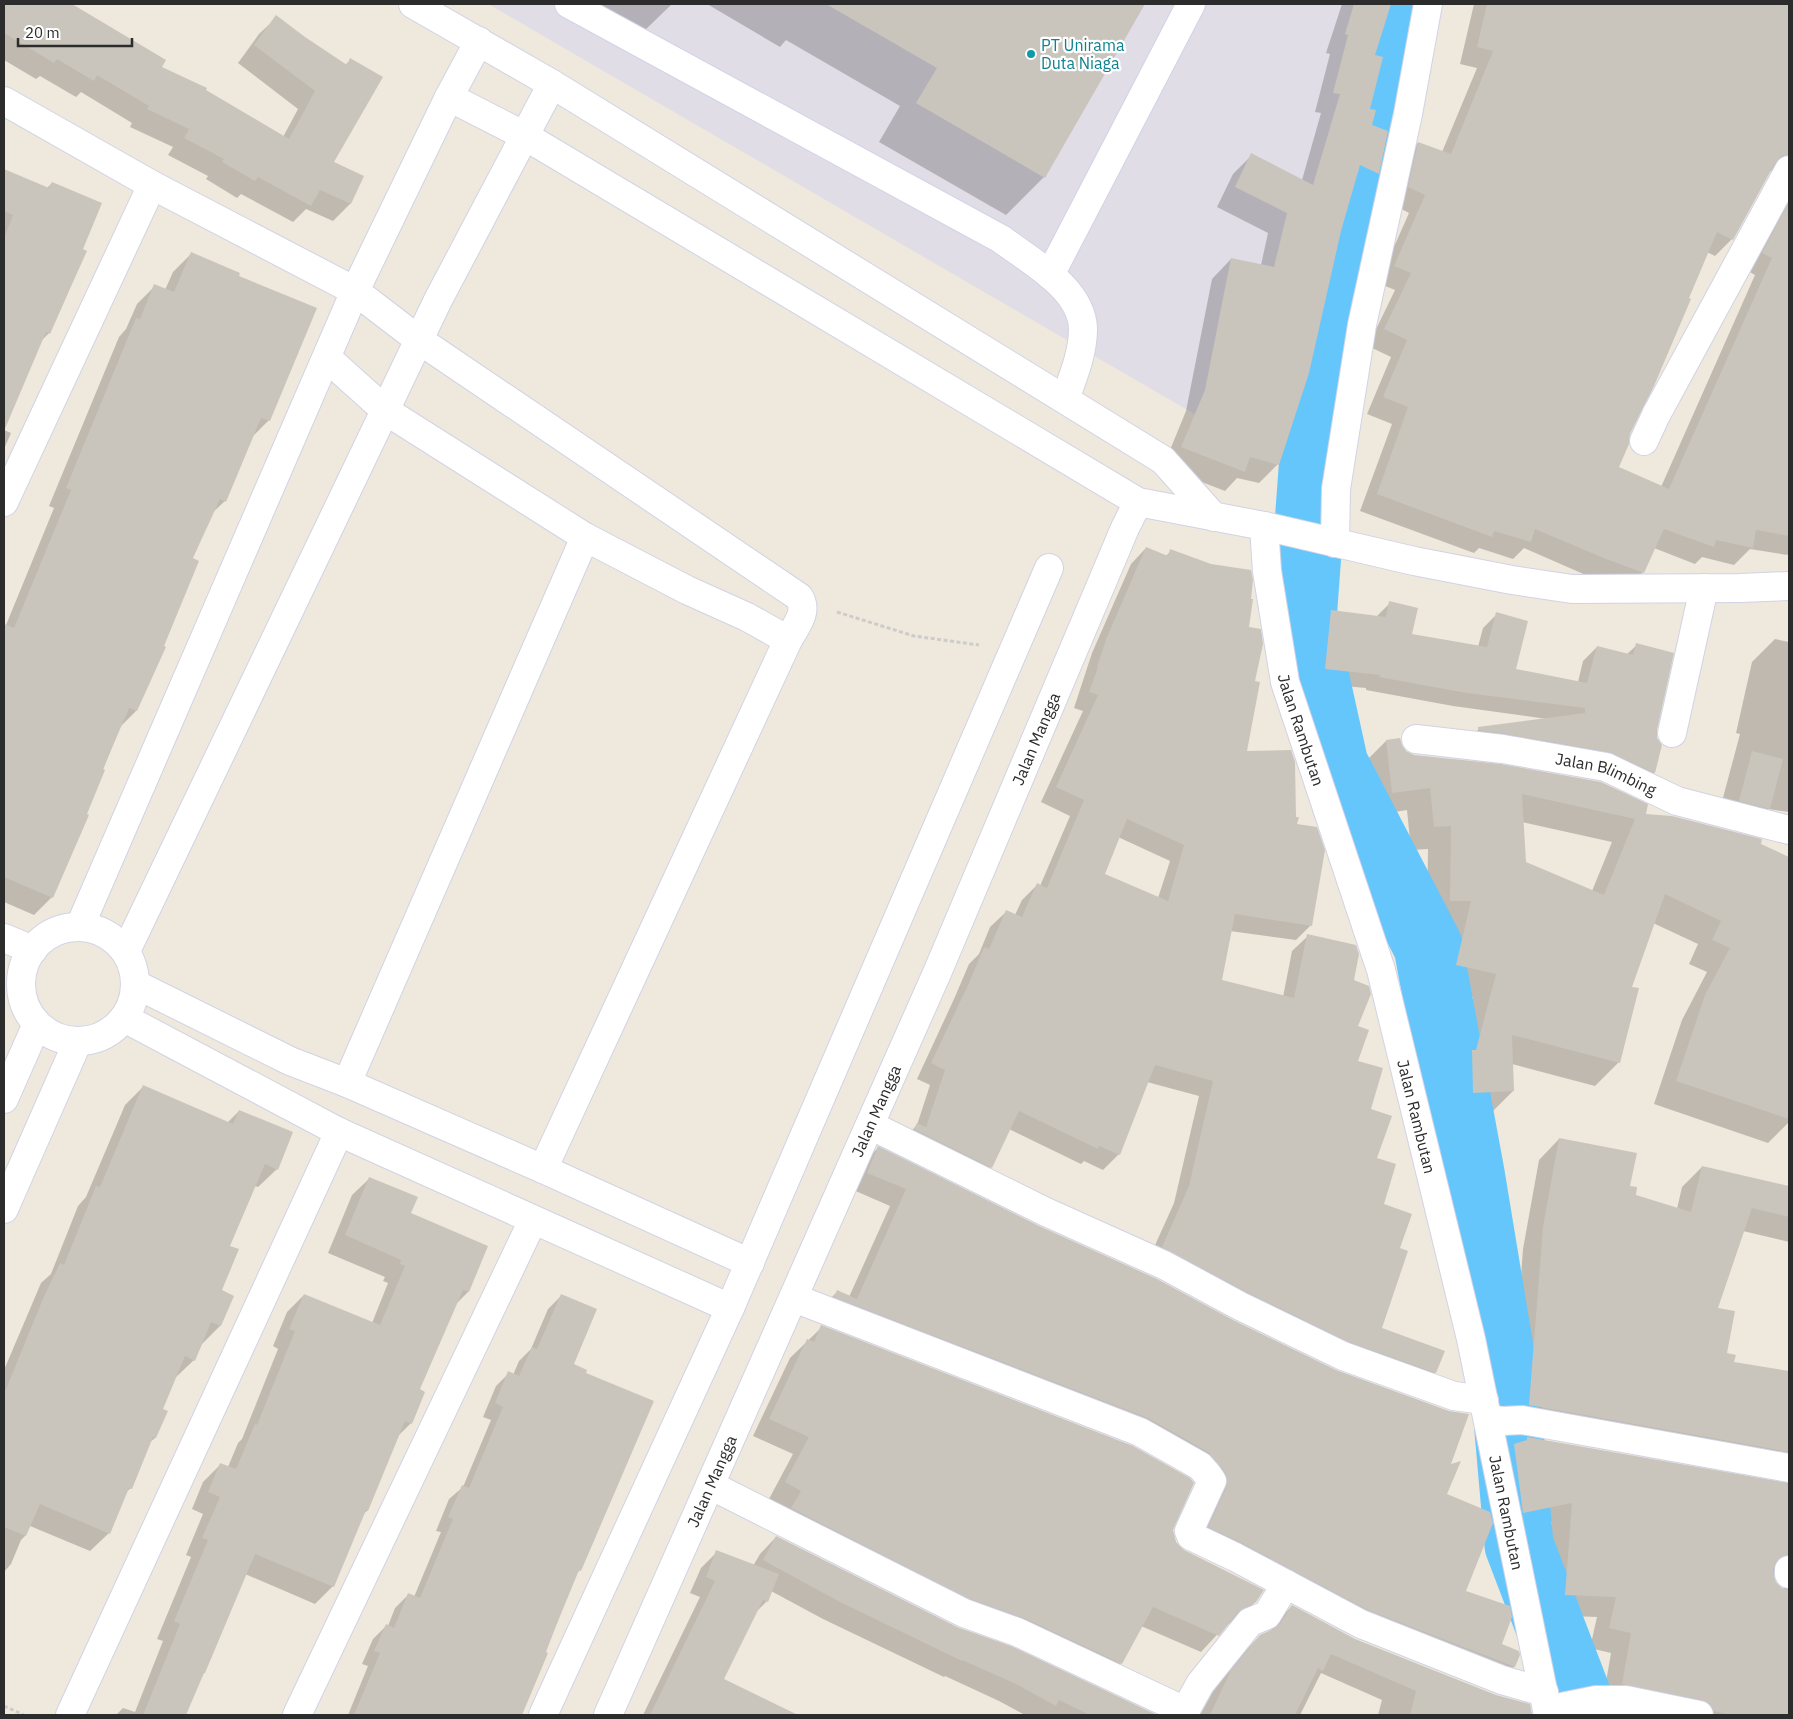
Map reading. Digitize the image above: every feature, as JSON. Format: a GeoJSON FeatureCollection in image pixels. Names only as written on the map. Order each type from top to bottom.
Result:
{"type":"FeatureCollection","features":[{"type":"Feature","properties":{"kind":"street"},"geometry":{"type":"LineString","coordinates":[[412,4],[552,84],[1163,460],[1214,517]]}},
{"type":"Feature","properties":{"kind":"street"},"geometry":{"type":"LineString","coordinates":[[569,4],[1000,240],[1063,285],[1080,312],[1083,329],[1078,362],[1065,399]]}},
{"type":"Feature","properties":{"kind":"street"},"geometry":{"type":"LineString","coordinates":[[1050,275],[1191,4]]}},
{"type":"Feature","properties":{"kind":"street"},"geometry":{"type":"LineString","coordinates":[[1332,542],[1336,489],[1362,325],[1408,114],[1428,4]]}},
{"type":"Feature","properties":{"kind":"street"},"geometry":{"type":"LineString","coordinates":[[80,926],[327,358],[354,291],[449,97],[479,41]]}},
{"type":"Feature","properties":{"kind":"street"},"geometry":{"type":"LineString","coordinates":[[126,951],[386,412],[438,300],[552,84]]}},
{"type":"Feature","properties":{"kind":"street"},"geometry":{"type":"LineString","coordinates":[[449,97],[525,136],[1138,502],[1264,526],[1414,561],[1512,580],[1572,589],[1789,586]]}},
{"type":"Feature","properties":{"kind":"street"},"geometry":{"type":"LineString","coordinates":[[4,101],[152,185],[354,291],[419,340],[799,597],[803,602],[800,620],[788,640],[543,1169]]}},
{"type":"Feature","properties":{"kind":"street"},"geometry":{"type":"LineString","coordinates":[[1644,441],[1789,170]]}},
{"type":"Feature","properties":{"kind":"street"},"geometry":{"type":"LineString","coordinates":[[4,502],[152,185]]}},
{"type":"Feature","properties":{"kind":"street"},"geometry":{"type":"LineString","coordinates":[[327,358],[386,412],[585,537],[687,590],[747,617],[788,640]]}},
{"type":"Feature","properties":{"kind":"street","name":"Jalan Mangga"},"geometry":{"type":"LineString","coordinates":[[611,1714],[710,1485],[937,973],[1125,528],[1138,502]]}},
{"type":"Feature","properties":{"kind":"street","name":"Jalan Rambutan"},"geometry":{"type":"LineString","coordinates":[[1264,526],[1267,571],[1285,682],[1381,970],[1472,1339],[1500,1415],[1552,1706]]}},
{"type":"Feature","properties":{"kind":"street"},"geometry":{"type":"LineString","coordinates":[[347,1083],[585,537]]}},
{"type":"Feature","properties":{"kind":"street"},"geometry":{"type":"LineString","coordinates":[[542,1715],[750,1263],[1049,568]]}},
{"type":"Feature","properties":{"kind":"street"},"geometry":{"type":"LineString","coordinates":[[1672,734],[1704,588]]}},
{"type":"Feature","properties":{"kind":"street","name":"Jalan Blimbing"},"geometry":{"type":"LineString","coordinates":[[1416,739],[1503,748],[1606,767],[1677,801],[1789,830]]}},
{"type":"Feature","properties":{"kind":"street"},"geometry":{"type":"LineString","coordinates":[[80,926],[97,929],[113,938],[126,951],[133,967],[136,984],[132,1002],[124,1018],[111,1031],[96,1038],[78,1041],[56,1036],[37,1024],[13,980],[33,950],[46,937],[62,929],[80,926]]}},
{"type":"Feature","properties":{"kind":"street"},"geometry":{"type":"LineString","coordinates":[[4,938],[33,950]]}},
{"type":"Feature","properties":{"kind":"street"},"geometry":{"type":"LineString","coordinates":[[136,984],[290,1060],[543,1169],[750,1263]]}},
{"type":"Feature","properties":{"kind":"street"},"geometry":{"type":"LineString","coordinates":[[124,1018],[339,1132],[730,1308]]}},
{"type":"Feature","properties":{"kind":"street"},"geometry":{"type":"LineString","coordinates":[[4,1099],[37,1024]]}},
{"type":"Feature","properties":{"kind":"street"},"geometry":{"type":"LineString","coordinates":[[4,1209],[78,1041]]}},
{"type":"Feature","properties":{"kind":"street"},"geometry":{"type":"LineString","coordinates":[[870,1125],[1046,1212],[1164,1265],[1240,1306],[1343,1356],[1454,1396],[1500,1415],[1789,1468]]}},
{"type":"Feature","properties":{"kind":"street"},"geometry":{"type":"LineString","coordinates":[[70,1715],[339,1132]]}},
{"type":"Feature","properties":{"kind":"street"},"geometry":{"type":"LineString","coordinates":[[297,1715],[533,1220]]}},
{"type":"Feature","properties":{"kind":"street"},"geometry":{"type":"LineString","coordinates":[[794,1298],[1140,1432],[1200,1466],[1212,1481],[1189,1531],[1192,1536],[1368,1627],[1502,1680],[1552,1706],[1596,1700],[1635,1701],[1699,1715]]}},
{"type":"Feature","properties":{"kind":"street"},"geometry":{"type":"LineString","coordinates":[[710,1485],[964,1613],[1017,1632],[1184,1713],[1200,1684],[1250,1622],[1267,1615],[1286,1584]]}},
{"type":"Feature","properties":{"kind":"path"},"geometry":{"type":"LineString","coordinates":[[803,602],[914,636],[1014,651]]}},
{"type":"Feature","properties":{"kind":"path"},"geometry":{"type":"LineString","coordinates":[[4,1706],[24,1715]]}},
{"type":"Feature","properties":{"kind":"shaded area"},"geometry":{"type":"Polygon","coordinates":[[[488,4],[1382,4],[1277,462],[488,4]]]}},
{"type":"Feature","properties":{"kind":"building"},"geometry":{"type":"Polygon","coordinates":[[[4,4],[72,4],[166,60],[162,67],[207,88],[206,90],[289,139],[315,91],[254,45],[276,15],[347,65],[350,58],[383,77],[334,162],[364,176],[351,204],[320,190],[311,206],[258,177],[255,181],[222,162],[224,159],[184,138],[189,129],[147,109],[149,106],[97,75],[94,81],[57,59],[54,63],[4,33],[4,4]]]}},
{"type":"Feature","properties":{"kind":"building","name":"PT Unirama Duta Niaga"},"geometry":{"type":"Polygon","coordinates":[[[826,4],[1145,4],[1045,178],[916,103],[937,68],[826,4]]]}},
{"type":"Feature","properties":{"kind":"building"},"geometry":{"type":"Polygon","coordinates":[[[1354,4],[1391,4],[1375,55],[1383,57],[1370,109],[1376,110],[1372,125],[1388,131],[1379,174],[1360,165],[1341,231],[1309,373],[1279,465],[1250,457],[1245,472],[1181,447],[1205,390],[1231,258],[1274,267],[1287,213],[1235,187],[1251,153],[1313,185],[1340,94],[1333,93],[1348,35],[1345,34],[1354,4]]]}},
{"type":"Feature","properties":{"kind":"building"},"geometry":{"type":"Polygon","coordinates":[[[1487,4],[1789,4],[1789,154],[1781,156],[1775,163],[1733,240],[1717,232],[1654,386],[1630,434],[1629,444],[1619,467],[1669,489],[1772,258],[1762,253],[1789,202],[1789,536],[1756,530],[1753,548],[1716,540],[1714,547],[1664,529],[1644,573],[1535,529],[1531,542],[1494,531],[1492,537],[1377,494],[1408,407],[1383,397],[1407,340],[1384,329],[1411,273],[1394,266],[1425,195],[1408,187],[1418,142],[1451,154],[1493,51],[1477,47],[1487,4]]]}},
{"type":"Feature","properties":{"kind":"building"},"geometry":{"type":"Polygon","coordinates":[[[4,169],[49,188],[52,182],[102,203],[83,249],[87,251],[50,334],[46,332],[4,431],[4,238],[13,215],[4,211],[4,169]]]}},
{"type":"Feature","properties":{"kind":"building"},"geometry":{"type":"Polygon","coordinates":[[[191,252],[240,273],[239,276],[317,308],[270,421],[261,418],[226,502],[220,499],[193,558],[199,561],[164,646],[166,647],[137,711],[129,708],[103,769],[105,770],[87,814],[89,815],[53,898],[4,877],[4,624],[14,628],[71,490],[66,488],[136,318],[140,319],[154,284],[174,292],[191,252]]]}},
{"type":"Feature","properties":{"kind":"building"},"geometry":{"type":"Polygon","coordinates":[[[1146,547],[1168,556],[1170,549],[1211,564],[1251,570],[1253,580],[1251,599],[1253,599],[1249,627],[1261,629],[1263,644],[1255,681],[1260,682],[1247,751],[1291,750],[1295,762],[1296,817],[1299,817],[1297,824],[1317,827],[1325,850],[1312,926],[1235,914],[1222,980],[1294,998],[1307,934],[1356,945],[1359,954],[1354,980],[1369,986],[1371,994],[1358,1026],[1369,1030],[1358,1061],[1383,1068],[1371,1109],[1392,1116],[1377,1158],[1396,1164],[1384,1204],[1412,1214],[1400,1248],[1408,1251],[1382,1328],[1445,1351],[1436,1373],[1349,1342],[1247,1292],[1162,1247],[1189,1186],[1213,1081],[1155,1065],[1120,1155],[1099,1146],[1098,1149],[1019,1111],[992,1168],[914,1129],[917,1123],[926,1127],[945,1070],[931,1063],[984,947],[989,949],[1006,910],[1022,917],[1037,883],[1047,888],[1084,800],[1056,787],[1098,695],[1089,692],[1107,637],[1146,547]],[[1127,819],[1105,874],[1168,901],[1184,845],[1127,819]]]}},
{"type":"Feature","properties":{"kind":"building"},"geometry":{"type":"Polygon","coordinates":[[[1389,601],[1418,608],[1412,634],[1487,647],[1496,612],[1528,621],[1516,669],[1587,683],[1597,646],[1633,655],[1636,643],[1674,653],[1657,730],[1657,738],[1662,745],[1655,773],[1609,752],[1478,730],[1478,727],[1585,713],[1585,708],[1467,693],[1379,677],[1380,675],[1325,669],[1331,610],[1386,617],[1389,601]]]}},
{"type":"Feature","properties":{"kind":"building"},"geometry":{"type":"Polygon","coordinates":[[[1400,738],[1406,751],[1414,755],[1501,764],[1601,782],[1648,804],[1646,814],[1672,816],[1762,839],[1761,844],[1789,857],[1789,1119],[1676,1081],[1705,995],[1730,948],[1712,940],[1721,921],[1665,894],[1632,987],[1639,988],[1620,1063],[1512,1035],[1514,1091],[1473,1093],[1472,1050],[1476,1050],[1496,974],[1456,965],[1471,901],[1450,901],[1451,826],[1434,827],[1430,788],[1392,793],[1386,740],[1400,738]],[[1522,794],[1526,862],[1604,895],[1635,819],[1522,794]]]}},
{"type":"Feature","properties":{"kind":"building"},"geometry":{"type":"Polygon","coordinates":[[[1752,751],[1783,759],[1770,809],[1739,801],[1752,751]]]}},
{"type":"Feature","properties":{"kind":"building"},"geometry":{"type":"Polygon","coordinates":[[[143,1085],[233,1124],[239,1110],[293,1132],[278,1170],[265,1164],[230,1246],[239,1249],[222,1290],[234,1296],[221,1326],[211,1322],[195,1361],[185,1356],[163,1409],[168,1411],[156,1438],[153,1437],[132,1489],[129,1488],[110,1534],[40,1504],[26,1536],[4,1527],[4,1394],[42,1301],[60,1263],[64,1265],[96,1186],[100,1187],[143,1085]]]}},
{"type":"Feature","properties":{"kind":"building"},"geometry":{"type":"Polygon","coordinates":[[[1559,1138],[1637,1153],[1630,1186],[1637,1187],[1636,1195],[1691,1212],[1702,1166],[1789,1186],[1789,1217],[1752,1208],[1718,1308],[1735,1311],[1727,1353],[1736,1355],[1734,1362],[1789,1371],[1789,1452],[1529,1405],[1543,1227],[1559,1138]]]}},
{"type":"Feature","properties":{"kind":"building"},"geometry":{"type":"Polygon","coordinates":[[[878,1146],[1039,1226],[1157,1279],[1233,1320],[1336,1370],[1449,1411],[1469,1414],[1451,1464],[1461,1461],[1447,1494],[1490,1512],[1493,1523],[1466,1591],[1510,1606],[1512,1617],[1502,1644],[1519,1651],[1520,1655],[1515,1667],[1368,1610],[1208,1527],[1226,1488],[1227,1479],[1225,1472],[1208,1452],[1148,1418],[834,1297],[837,1290],[857,1299],[906,1189],[867,1173],[878,1146]]]}},
{"type":"Feature","properties":{"kind":"building"},"geometry":{"type":"Polygon","coordinates":[[[369,1177],[418,1197],[411,1213],[488,1246],[469,1292],[463,1290],[420,1389],[425,1392],[412,1424],[405,1421],[334,1587],[255,1554],[186,1715],[143,1715],[180,1624],[174,1621],[208,1540],[202,1538],[220,1497],[208,1492],[220,1463],[236,1469],[255,1424],[257,1425],[295,1331],[289,1329],[304,1294],[380,1325],[405,1266],[400,1264],[401,1260],[345,1235],[369,1177]]]}},
{"type":"Feature","properties":{"kind":"building"},"geometry":{"type":"Polygon","coordinates":[[[561,1294],[597,1309],[574,1364],[587,1370],[586,1373],[654,1401],[581,1571],[579,1570],[546,1652],[548,1653],[522,1715],[354,1715],[380,1653],[374,1651],[386,1624],[394,1628],[408,1593],[420,1598],[453,1519],[448,1517],[462,1485],[469,1488],[503,1407],[495,1403],[508,1371],[519,1376],[532,1347],[537,1349],[561,1294]]]}},
{"type":"Feature","properties":{"kind":"building"},"geometry":{"type":"Polygon","coordinates":[[[821,1325],[1133,1446],[1190,1478],[1194,1483],[1173,1530],[1176,1542],[1184,1550],[1264,1590],[1256,1602],[1238,1612],[1219,1636],[1153,1607],[1122,1664],[1024,1618],[970,1599],[791,1508],[801,1491],[785,1482],[809,1437],[769,1419],[807,1339],[814,1342],[821,1325]]]}},
{"type":"Feature","properties":{"kind":"building"},"geometry":{"type":"Polygon","coordinates":[[[1527,1437],[1789,1483],[1789,1554],[1781,1557],[1775,1563],[1773,1570],[1776,1582],[1782,1588],[1789,1590],[1789,1715],[1730,1715],[1714,1711],[1710,1704],[1702,1700],[1622,1684],[1631,1633],[1609,1628],[1616,1597],[1565,1595],[1572,1503],[1523,1513],[1514,1444],[1527,1440],[1527,1437]]]}},
{"type":"Feature","properties":{"kind":"building"},"geometry":{"type":"Polygon","coordinates":[[[776,1536],[957,1627],[1011,1646],[1157,1715],[1090,1715],[1059,1700],[1056,1706],[1016,1684],[962,1661],[840,1602],[763,1560],[776,1536]]]}},
{"type":"Feature","properties":{"kind":"building"},"geometry":{"type":"Polygon","coordinates":[[[716,1550],[779,1574],[768,1602],[763,1600],[724,1679],[798,1715],[650,1715],[715,1581],[706,1577],[716,1550]]]}},
{"type":"Feature","properties":{"kind":"building"},"geometry":{"type":"Polygon","coordinates":[[[1292,1605],[1355,1639],[1496,1695],[1530,1704],[1532,1715],[1410,1715],[1416,1691],[1331,1654],[1323,1671],[1318,1668],[1295,1715],[1210,1715],[1231,1670],[1260,1635],[1280,1624],[1292,1605]]]}},
{"type":"Feature","properties":{"kind":"waterway"},"geometry":{"type":"LineString","coordinates":[[1404,4],[1318,402],[1302,620],[1334,765],[1428,946],[1470,1173],[1505,1385],[1519,1545],[1584,1715]]}},
{"type":"Feature","properties":{"kind":"place","name":"PT Unirama Duta Niaga"},"geometry":{"type":"Point","coordinates":[1031,54]}}]}
